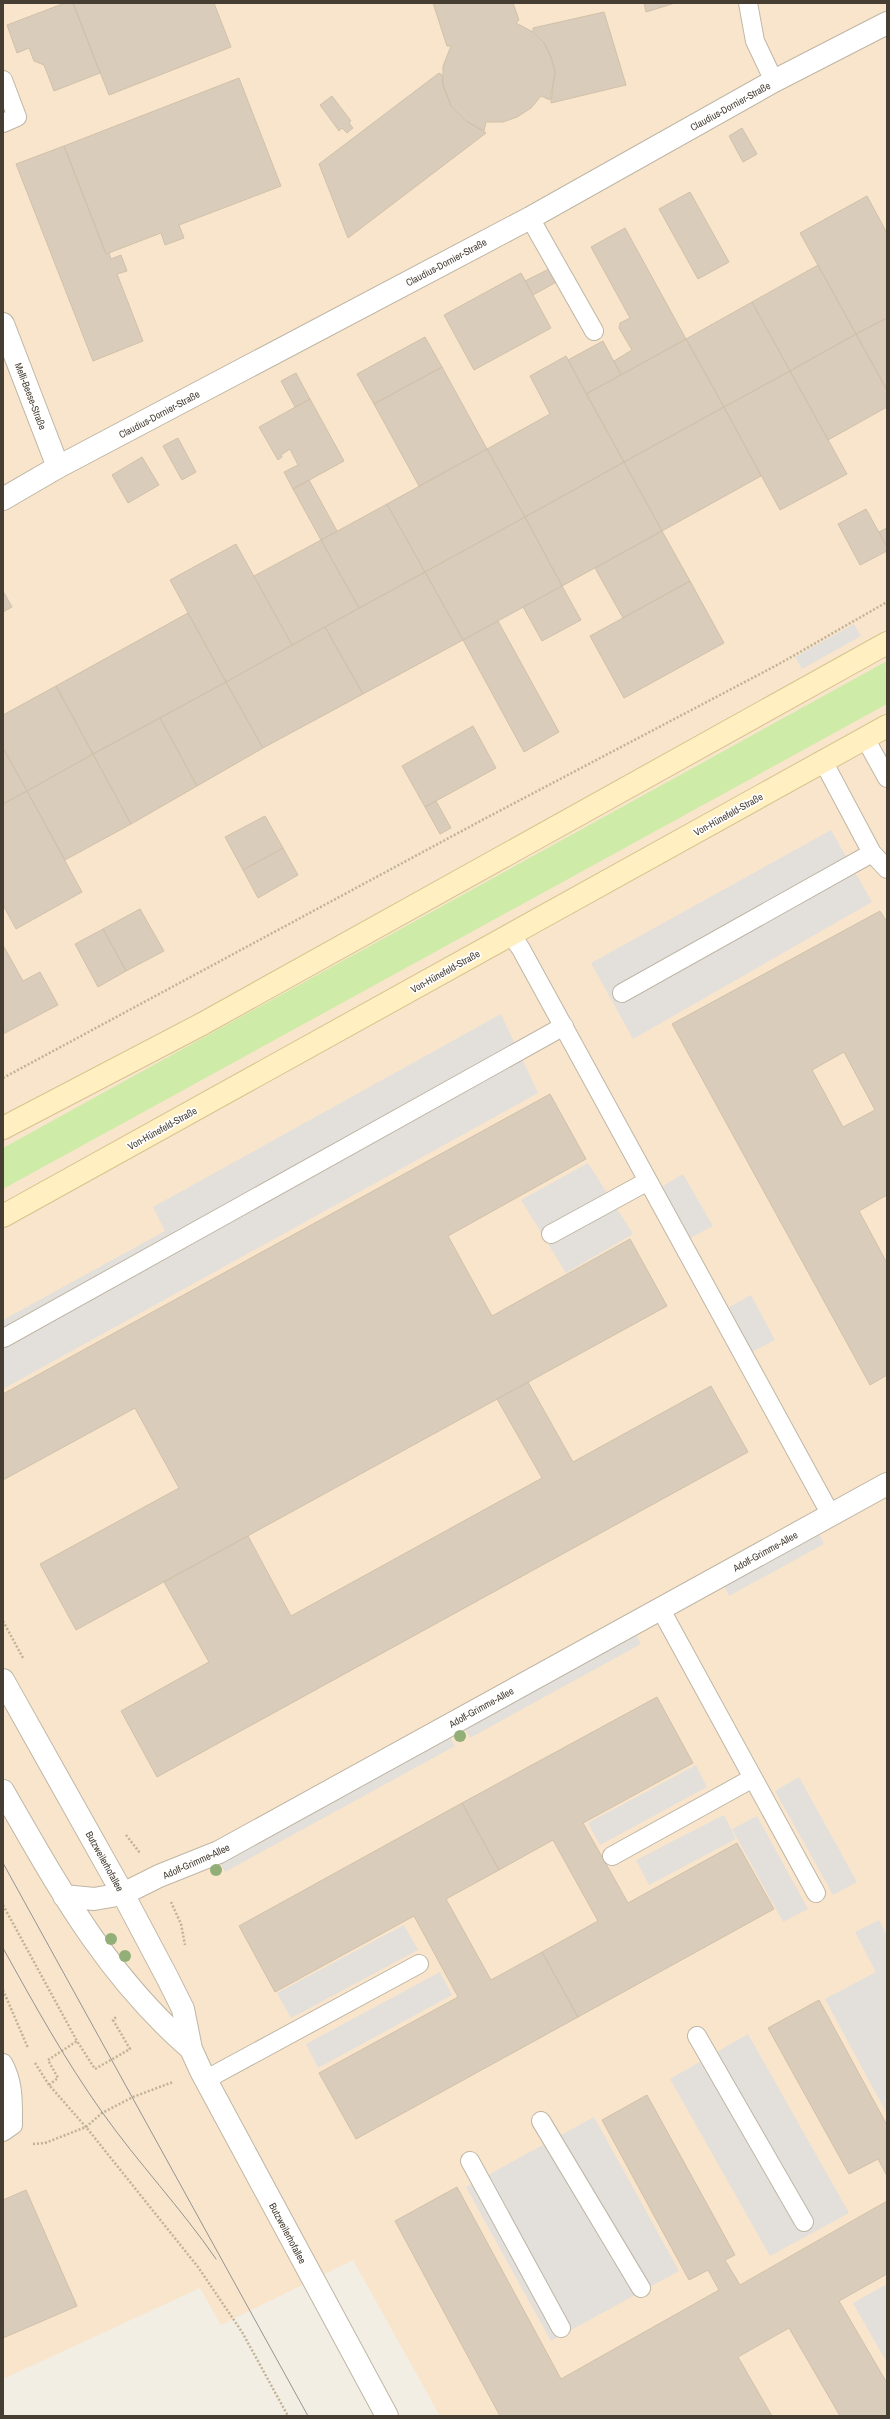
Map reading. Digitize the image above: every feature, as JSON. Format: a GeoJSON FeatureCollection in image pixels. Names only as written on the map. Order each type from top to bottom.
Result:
{"type":"FeatureCollection","features":[{"type":"Feature","properties":{"kind":"street","name":"Claudius-Dornier-Straße"},"geometry":{"type":"LineString","coordinates":[[3,499],[58,467],[530,218],[774,81],[887,23]]}},
{"type":"Feature","properties":{"kind":"street","name":"Melli-Beese-Straße"},"geometry":{"type":"LineString","coordinates":[[3,324],[58,467]]}},
{"type":"Feature","properties":{"kind":"street"},"geometry":{"type":"LineString","coordinates":[[3,1128],[202,1024],[887,643]]}},
{"type":"Feature","properties":{"kind":"street","name":"Von-Hünefeld-Straße"},"geometry":{"type":"LineString","coordinates":[[3,1216],[887,726]]}},
{"type":"Feature","properties":{"kind":"street","name":"Adolf-Grimme-Allee"},"geometry":{"type":"LineString","coordinates":[[64,1896],[94,1899],[124,1894],[159,1876],[219,1852],[887,1484]]}},
{"type":"Feature","properties":{"kind":"street","name":"Butzweilerhofallee"},"geometry":{"type":"LineString","coordinates":[[3,1680],[124,1894],[183,2009],[191,2049],[203,2076],[387,2416]]}},
{"type":"Feature","properties":{"kind":"street","name":"Butzweilerhofallee"},"geometry":{"type":"LineString","coordinates":[[3,1791],[64,1896],[102,1955],[161,2023],[191,2049]]}},
{"type":"Feature","properties":{"kind":"lane"},"geometry":{"type":"LineString","coordinates":[[748,3],[754,41],[774,81]]}},
{"type":"Feature","properties":{"kind":"lane"},"geometry":{"type":"LineString","coordinates":[[3,80],[17,118],[3,123]]}},
{"type":"Feature","properties":{"kind":"lane"},"geometry":{"type":"LineString","coordinates":[[530,218],[594,331]]}},
{"type":"Feature","properties":{"kind":"lane"},"geometry":{"type":"LineString","coordinates":[[865,738],[887,778]]}},
{"type":"Feature","properties":{"kind":"lane"},"geometry":{"type":"LineString","coordinates":[[823,761],[872,853],[887,869]]}},
{"type":"Feature","properties":{"kind":"lane"},"geometry":{"type":"LineString","coordinates":[[622,993],[872,853]]}},
{"type":"Feature","properties":{"kind":"lane"},"geometry":{"type":"LineString","coordinates":[[511,934],[564,1026],[830,1515]]}},
{"type":"Feature","properties":{"kind":"lane"},"geometry":{"type":"LineString","coordinates":[[4,1338],[564,1026]]}},
{"type":"Feature","properties":{"kind":"lane"},"geometry":{"type":"LineString","coordinates":[[551,1234],[648,1181]]}},
{"type":"Feature","properties":{"kind":"lane"},"geometry":{"type":"LineString","coordinates":[[660,1608],[816,1893]]}},
{"type":"Feature","properties":{"kind":"lane"},"geometry":{"type":"LineString","coordinates":[[612,1856],[753,1778]]}},
{"type":"Feature","properties":{"kind":"lane"},"geometry":{"type":"LineString","coordinates":[[203,2076],[419,1964]]}},
{"type":"Feature","properties":{"kind":"lane"},"geometry":{"type":"LineString","coordinates":[[697,2036],[804,2222]]}},
{"type":"Feature","properties":{"kind":"lane"},"geometry":{"type":"LineString","coordinates":[[3,2063],[8,2071],[13,2095],[13,2125],[3,2132]]}},
{"type":"Feature","properties":{"kind":"lane"},"geometry":{"type":"LineString","coordinates":[[541,2121],[640,2288]]}},
{"type":"Feature","properties":{"kind":"lane"},"geometry":{"type":"LineString","coordinates":[[470,2161],[561,2328]]}},
{"type":"Feature","properties":{"kind":"path"},"geometry":{"type":"LineString","coordinates":[[3,1078],[486,818],[772,667],[887,602]]}},
{"type":"Feature","properties":{"kind":"path"},"geometry":{"type":"LineString","coordinates":[[3,1905],[77,2041],[95,2069],[130,2049],[113,2020],[118,2015]]}},
{"type":"Feature","properties":{"kind":"path"},"geometry":{"type":"LineString","coordinates":[[3,1990],[28,2049]]}},
{"type":"Feature","properties":{"kind":"path"},"geometry":{"type":"LineString","coordinates":[[49,2085],[58,2078],[48,2060],[77,2041]]}},
{"type":"Feature","properties":{"kind":"path"},"geometry":{"type":"LineString","coordinates":[[35,2062],[49,2085],[86,2127],[198,2267],[242,2332],[288,2416]]}},
{"type":"Feature","properties":{"kind":"path"},"geometry":{"type":"LineString","coordinates":[[30,2145],[45,2143],[86,2127],[102,2113],[133,2097],[203,2076]]}},
{"type":"Feature","properties":{"kind":"shaded area"},"geometry":{"type":"Polygon","coordinates":[[[3,3],[887,3],[887,2416],[440,2416],[353,2260],[221,2325],[200,2288],[3,2379],[3,3]]]}},
{"type":"Feature","properties":{"kind":"shaded area"},"geometry":{"type":"Polygon","coordinates":[[[854,624],[861,636],[802,669],[795,657],[854,624]]]}},
{"type":"Feature","properties":{"kind":"shaded area"},"geometry":{"type":"Polygon","coordinates":[[[831,830],[872,902],[633,1039],[591,963],[831,830]]]}},
{"type":"Feature","properties":{"kind":"shaded area"},"geometry":{"type":"Polygon","coordinates":[[[501,1014],[538,1093],[3,1389],[3,1320],[165,1231],[153,1207],[501,1014]]]}},
{"type":"Feature","properties":{"kind":"shaded area"},"geometry":{"type":"Polygon","coordinates":[[[588,1163],[633,1234],[566,1273],[521,1200],[588,1163]]]}},
{"type":"Feature","properties":{"kind":"shaded area"},"geometry":{"type":"Polygon","coordinates":[[[683,1174],[713,1226],[690,1238],[661,1187],[683,1174]]]}},
{"type":"Feature","properties":{"kind":"shaded area"},"geometry":{"type":"Polygon","coordinates":[[[751,1295],[775,1340],[752,1352],[729,1307],[751,1295]]]}},
{"type":"Feature","properties":{"kind":"shaded area"},"geometry":{"type":"Polygon","coordinates":[[[819,1534],[824,1544],[729,1596],[724,1586],[819,1534]]]}},
{"type":"Feature","properties":{"kind":"shaded area"},"geometry":{"type":"Polygon","coordinates":[[[636,1634],[641,1644],[470,1738],[464,1728],[636,1634]]]}},
{"type":"Feature","properties":{"kind":"shaded area"},"geometry":{"type":"Polygon","coordinates":[[[450,1737],[455,1746],[225,1872],[220,1863],[450,1737]]]}},
{"type":"Feature","properties":{"kind":"shaded area"},"geometry":{"type":"Polygon","coordinates":[[[696,1765],[707,1787],[600,1845],[588,1823],[696,1765]]]}},
{"type":"Feature","properties":{"kind":"shaded area"},"geometry":{"type":"Polygon","coordinates":[[[799,1777],[857,1882],[833,1895],[775,1791],[799,1777]]]}},
{"type":"Feature","properties":{"kind":"shaded area"},"geometry":{"type":"Polygon","coordinates":[[[724,1815],[736,1839],[649,1885],[636,1860],[724,1815]]]}},
{"type":"Feature","properties":{"kind":"shaded area"},"geometry":{"type":"Polygon","coordinates":[[[757,1816],[808,1909],[783,1922],[732,1829],[757,1816]]]}},
{"type":"Feature","properties":{"kind":"shaded area"},"geometry":{"type":"Polygon","coordinates":[[[879,1920],[887,1935],[887,2114],[825,1999],[876,1972],[855,1932],[879,1920]]]}},
{"type":"Feature","properties":{"kind":"shaded area"},"geometry":{"type":"Polygon","coordinates":[[[404,1925],[418,1950],[291,2018],[277,1993],[404,1925]]]}},
{"type":"Feature","properties":{"kind":"shaded area"},"geometry":{"type":"Polygon","coordinates":[[[440,1972],[452,1995],[318,2068],[306,2044],[440,1972]]]}},
{"type":"Feature","properties":{"kind":"shaded area"},"geometry":{"type":"Polygon","coordinates":[[[748,2034],[849,2213],[770,2256],[670,2079],[748,2034]]]}},
{"type":"Feature","properties":{"kind":"shaded area"},"geometry":{"type":"Polygon","coordinates":[[[594,2117],[679,2271],[551,2341],[466,2187],[594,2117]]]}},
{"type":"Feature","properties":{"kind":"shaded area"},"geometry":{"type":"Polygon","coordinates":[[[887,2284],[887,2363],[853,2303],[887,2284]]]}},
{"type":"Feature","properties":{"kind":"green space"},"geometry":{"type":"Polygon","coordinates":[[[887,661],[887,704],[3,1189],[3,1148],[887,661]]]}},
{"type":"Feature","properties":{"kind":"building"},"geometry":{"type":"Polygon","coordinates":[[[65,3],[73,3],[100,73],[54,91],[44,65],[34,61],[29,48],[17,53],[7,25],[65,3]]]}},
{"type":"Feature","properties":{"kind":"building"},"geometry":{"type":"Polygon","coordinates":[[[73,3],[214,3],[231,47],[109,95],[73,3]]]}},
{"type":"Feature","properties":{"kind":"building"},"geometry":{"type":"Polygon","coordinates":[[[433,3],[513,3],[519,20],[516,23],[533,32],[544,43],[551,57],[555,72],[550,100],[541,96],[531,108],[517,117],[503,122],[486,122],[484,131],[466,121],[451,106],[443,85],[443,66],[451,46],[447,46],[433,3]]]}},
{"type":"Feature","properties":{"kind":"building"},"geometry":{"type":"Polygon","coordinates":[[[644,3],[675,3],[646,12],[644,3]]]}},
{"type":"Feature","properties":{"kind":"building"},"geometry":{"type":"Polygon","coordinates":[[[604,12],[626,85],[551,103],[555,72],[551,57],[544,43],[533,32],[533,28],[604,12]]]}},
{"type":"Feature","properties":{"kind":"building"},"geometry":{"type":"Polygon","coordinates":[[[439,73],[442,75],[443,85],[451,106],[466,121],[486,133],[348,238],[319,164],[439,73]]]}},
{"type":"Feature","properties":{"kind":"building"},"geometry":{"type":"Polygon","coordinates":[[[239,78],[281,186],[179,225],[184,238],[165,245],[161,233],[106,254],[64,146],[239,78]]]}},
{"type":"Feature","properties":{"kind":"building"},"geometry":{"type":"Polygon","coordinates":[[[332,96],[351,121],[349,123],[353,128],[347,133],[342,128],[339,131],[320,105],[332,96]]]}},
{"type":"Feature","properties":{"kind":"building"},"geometry":{"type":"Polygon","coordinates":[[[742,128],[757,154],[743,162],[729,136],[742,128]]]}},
{"type":"Feature","properties":{"kind":"building"},"geometry":{"type":"Polygon","coordinates":[[[64,146],[106,254],[109,253],[111,259],[121,255],[127,271],[117,274],[143,341],[93,361],[16,164],[64,146]]]}},
{"type":"Feature","properties":{"kind":"building"},"geometry":{"type":"Polygon","coordinates":[[[690,192],[729,262],[698,279],[659,209],[690,192]]]}},
{"type":"Feature","properties":{"kind":"building"},"geometry":{"type":"Polygon","coordinates":[[[867,196],[887,233],[887,318],[856,334],[800,233],[867,196]]]}},
{"type":"Feature","properties":{"kind":"building"},"geometry":{"type":"Polygon","coordinates":[[[625,228],[686,339],[621,375],[614,361],[632,350],[619,328],[620,323],[630,318],[591,247],[625,228]]]}},
{"type":"Feature","properties":{"kind":"building"},"geometry":{"type":"Polygon","coordinates":[[[818,265],[856,334],[790,371],[752,302],[818,265]]]}},
{"type":"Feature","properties":{"kind":"building"},"geometry":{"type":"Polygon","coordinates":[[[553,267],[560,280],[533,295],[525,281],[553,267]]]}},
{"type":"Feature","properties":{"kind":"building"},"geometry":{"type":"Polygon","coordinates":[[[521,273],[551,328],[474,370],[444,315],[521,273]]]}},
{"type":"Feature","properties":{"kind":"building"},"geometry":{"type":"Polygon","coordinates":[[[752,302],[790,371],[724,407],[686,339],[752,302]]]}},
{"type":"Feature","properties":{"kind":"building"},"geometry":{"type":"Polygon","coordinates":[[[887,318],[887,390],[856,334],[887,318]]]}},
{"type":"Feature","properties":{"kind":"building"},"geometry":{"type":"Polygon","coordinates":[[[856,334],[887,390],[887,407],[828,440],[790,371],[856,334]]]}},
{"type":"Feature","properties":{"kind":"building"},"geometry":{"type":"Polygon","coordinates":[[[425,337],[442,367],[374,404],[357,374],[425,337]]]}},
{"type":"Feature","properties":{"kind":"building"},"geometry":{"type":"Polygon","coordinates":[[[686,339],[724,407],[624,462],[586,394],[686,339]]]}},
{"type":"Feature","properties":{"kind":"building"},"geometry":{"type":"Polygon","coordinates":[[[603,341],[621,375],[586,394],[568,360],[603,341]]]}},
{"type":"Feature","properties":{"kind":"building"},"geometry":{"type":"Polygon","coordinates":[[[566,356],[624,462],[525,517],[487,449],[550,414],[530,376],[566,356]]]}},
{"type":"Feature","properties":{"kind":"building"},"geometry":{"type":"Polygon","coordinates":[[[442,367],[487,449],[419,486],[374,404],[442,367]]]}},
{"type":"Feature","properties":{"kind":"building"},"geometry":{"type":"Polygon","coordinates":[[[790,371],[847,474],[780,510],[724,407],[790,371]]]}},
{"type":"Feature","properties":{"kind":"building"},"geometry":{"type":"Polygon","coordinates":[[[296,373],[310,399],[295,407],[281,381],[296,373]]]}},
{"type":"Feature","properties":{"kind":"building"},"geometry":{"type":"Polygon","coordinates":[[[310,399],[344,461],[293,489],[284,472],[298,465],[290,449],[281,455],[282,457],[278,460],[259,427],[310,399]]]}},
{"type":"Feature","properties":{"kind":"building"},"geometry":{"type":"Polygon","coordinates":[[[724,407],[761,476],[662,531],[624,462],[724,407]]]}},
{"type":"Feature","properties":{"kind":"building"},"geometry":{"type":"Polygon","coordinates":[[[178,438],[196,472],[182,480],[163,446],[178,438]]]}},
{"type":"Feature","properties":{"kind":"building"},"geometry":{"type":"Polygon","coordinates":[[[487,449],[525,517],[425,572],[387,504],[487,449]]]}},
{"type":"Feature","properties":{"kind":"building"},"geometry":{"type":"Polygon","coordinates":[[[142,457],[159,485],[128,503],[112,475],[142,457]]]}},
{"type":"Feature","properties":{"kind":"building"},"geometry":{"type":"Polygon","coordinates":[[[624,462],[662,531],[562,586],[525,517],[624,462]]]}},
{"type":"Feature","properties":{"kind":"building"},"geometry":{"type":"Polygon","coordinates":[[[309,480],[337,531],[321,540],[293,489],[309,480]]]}},
{"type":"Feature","properties":{"kind":"building"},"geometry":{"type":"Polygon","coordinates":[[[387,504],[425,572],[359,608],[321,540],[387,504]]]}},
{"type":"Feature","properties":{"kind":"building"},"geometry":{"type":"Polygon","coordinates":[[[866,509],[887,547],[887,551],[860,565],[838,524],[866,509]]]}},
{"type":"Feature","properties":{"kind":"building"},"geometry":{"type":"Polygon","coordinates":[[[525,517],[562,586],[463,640],[425,572],[525,517]]]}},
{"type":"Feature","properties":{"kind":"building"},"geometry":{"type":"Polygon","coordinates":[[[887,528],[887,547],[879,532],[887,528]]]}},
{"type":"Feature","properties":{"kind":"building"},"geometry":{"type":"Polygon","coordinates":[[[662,531],[690,581],[623,618],[595,568],[662,531]]]}},
{"type":"Feature","properties":{"kind":"building"},"geometry":{"type":"Polygon","coordinates":[[[321,540],[359,608],[292,645],[254,576],[321,540]]]}},
{"type":"Feature","properties":{"kind":"building"},"geometry":{"type":"Polygon","coordinates":[[[236,544],[292,645],[226,682],[170,580],[236,544]]]}},
{"type":"Feature","properties":{"kind":"building"},"geometry":{"type":"Polygon","coordinates":[[[425,572],[463,640],[363,694],[325,627],[425,572]]]}},
{"type":"Feature","properties":{"kind":"building"},"geometry":{"type":"Polygon","coordinates":[[[690,581],[724,643],[624,698],[590,636],[690,581]]]}},
{"type":"Feature","properties":{"kind":"building"},"geometry":{"type":"Polygon","coordinates":[[[562,586],[581,620],[542,641],[523,607],[562,586]]]}},
{"type":"Feature","properties":{"kind":"building"},"geometry":{"type":"Polygon","coordinates":[[[3,591],[12,607],[3,612],[3,591]]]}},
{"type":"Feature","properties":{"kind":"building"},"geometry":{"type":"Polygon","coordinates":[[[188,613],[226,682],[93,754],[56,686],[188,613]]]}},
{"type":"Feature","properties":{"kind":"building"},"geometry":{"type":"Polygon","coordinates":[[[498,621],[559,732],[524,752],[463,640],[498,621]]]}},
{"type":"Feature","properties":{"kind":"building"},"geometry":{"type":"Polygon","coordinates":[[[325,627],[363,694],[263,748],[226,682],[325,627]]]}},
{"type":"Feature","properties":{"kind":"building"},"geometry":{"type":"Polygon","coordinates":[[[226,682],[263,748],[197,786],[160,718],[226,682]]]}},
{"type":"Feature","properties":{"kind":"building"},"geometry":{"type":"Polygon","coordinates":[[[56,686],[93,754],[27,791],[3,748],[3,715],[56,686]]]}},
{"type":"Feature","properties":{"kind":"building"},"geometry":{"type":"Polygon","coordinates":[[[160,718],[197,786],[131,824],[93,754],[160,718]]]}},
{"type":"Feature","properties":{"kind":"building"},"geometry":{"type":"Polygon","coordinates":[[[473,726],[496,768],[425,807],[402,766],[473,726]]]}},
{"type":"Feature","properties":{"kind":"building"},"geometry":{"type":"Polygon","coordinates":[[[3,748],[27,791],[3,804],[3,748]]]}},
{"type":"Feature","properties":{"kind":"building"},"geometry":{"type":"Polygon","coordinates":[[[93,754],[131,824],[65,860],[27,791],[93,754]]]}},
{"type":"Feature","properties":{"kind":"building"},"geometry":{"type":"Polygon","coordinates":[[[27,791],[82,892],[16,929],[3,905],[3,804],[27,791]]]}},
{"type":"Feature","properties":{"kind":"building"},"geometry":{"type":"Polygon","coordinates":[[[436,801],[451,828],[440,834],[425,807],[436,801]]]}},
{"type":"Feature","properties":{"kind":"building"},"geometry":{"type":"Polygon","coordinates":[[[265,816],[283,848],[243,870],[225,837],[265,816]]]}},
{"type":"Feature","properties":{"kind":"building"},"geometry":{"type":"Polygon","coordinates":[[[283,848],[298,875],[258,898],[243,870],[283,848]]]}},
{"type":"Feature","properties":{"kind":"building"},"geometry":{"type":"Polygon","coordinates":[[[140,909],[164,951],[126,971],[103,929],[140,909]]]}},
{"type":"Feature","properties":{"kind":"building"},"geometry":{"type":"Polygon","coordinates":[[[880,911],[887,922],[887,1195],[859,1211],[887,1263],[887,1375],[870,1385],[672,1024],[880,911]],[[844,1052],[812,1070],[843,1127],[875,1110],[844,1052]]]}},
{"type":"Feature","properties":{"kind":"building"},"geometry":{"type":"Polygon","coordinates":[[[103,929],[126,971],[98,987],[75,944],[103,929]]]}},
{"type":"Feature","properties":{"kind":"building"},"geometry":{"type":"Polygon","coordinates":[[[3,945],[23,981],[40,972],[58,1005],[3,1034],[3,945]]]}},
{"type":"Feature","properties":{"kind":"building"},"geometry":{"type":"Polygon","coordinates":[[[550,1094],[586,1159],[448,1236],[492,1316],[630,1239],[667,1306],[76,1630],[40,1564],[179,1488],[135,1408],[3,1480],[3,1394],[550,1094]]]}},
{"type":"Feature","properties":{"kind":"building"},"geometry":{"type":"Polygon","coordinates":[[[528,1382],[573,1462],[711,1386],[748,1452],[157,1777],[121,1711],[209,1662],[164,1582],[248,1536],[291,1616],[542,1478],[497,1399],[528,1382]]]}},
{"type":"Feature","properties":{"kind":"building"},"geometry":{"type":"Polygon","coordinates":[[[657,1697],[693,1763],[583,1823],[628,1903],[737,1843],[774,1909],[578,2017],[542,1952],[598,1921],[553,1840],[499,1870],[462,1803],[657,1697]]]}},
{"type":"Feature","properties":{"kind":"building"},"geometry":{"type":"Polygon","coordinates":[[[462,1803],[499,1870],[446,1899],[491,1980],[542,1952],[578,2017],[356,2139],[319,2073],[458,1997],[414,1916],[275,1992],[239,1926],[462,1803]]]}},
{"type":"Feature","properties":{"kind":"building"},"geometry":{"type":"Polygon","coordinates":[[[819,2000],[887,2125],[887,2176],[878,2159],[849,2174],[768,2028],[819,2000]]]}},
{"type":"Feature","properties":{"kind":"building"},"geometry":{"type":"Polygon","coordinates":[[[647,2095],[735,2255],[725,2260],[740,2285],[887,2201],[887,2274],[839,2301],[887,2383],[887,2416],[840,2416],[789,2328],[738,2357],[772,2416],[500,2416],[395,2221],[457,2187],[561,2379],[719,2290],[708,2270],[689,2280],[602,2120],[647,2095]]]}},
{"type":"Feature","properties":{"kind":"building"},"geometry":{"type":"Polygon","coordinates":[[[26,2190],[77,2306],[3,2338],[3,2200],[26,2190]]]}},
{"type":"Feature","properties":{"kind":"tram line"},"geometry":{"type":"LineString","coordinates":[[3,1863],[308,2416]]}},
{"type":"Feature","properties":{"kind":"tram line"},"geometry":{"type":"LineString","coordinates":[[3,1948],[50,2032],[88,2092],[116,2131],[203,2240],[216,2259]]}}]}
